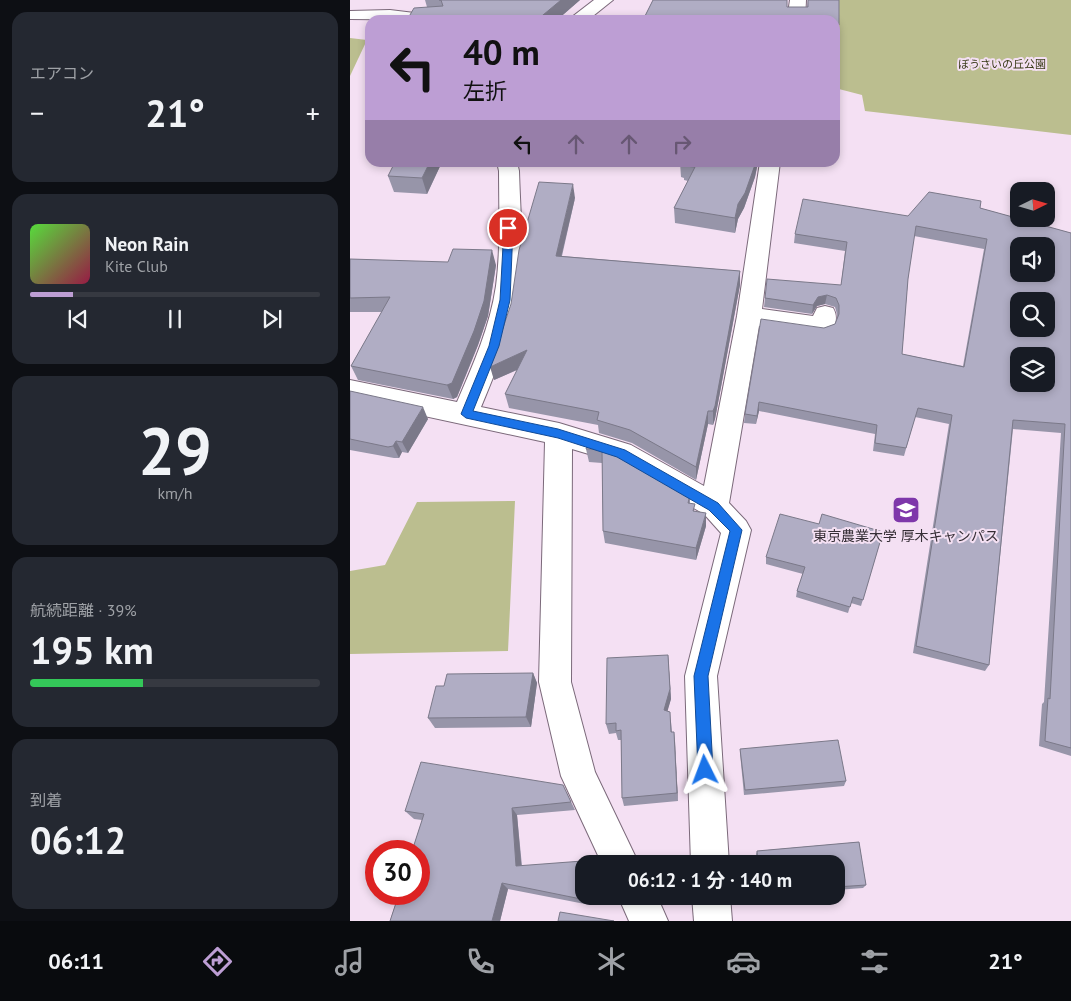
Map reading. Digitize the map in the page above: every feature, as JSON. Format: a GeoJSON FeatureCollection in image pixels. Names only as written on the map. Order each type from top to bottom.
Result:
{"type":"FeatureCollection","features":[{"type":"Feature","properties":{"kind":"street"},"geometry":{"type":"LineString","coordinates":[[584,15],[605,0]]}},
{"type":"Feature","properties":{"kind":"street"},"geometry":{"type":"LineString","coordinates":[[796,15],[798,0]]}},
{"type":"Feature","properties":{"kind":"street"},"geometry":{"type":"LineString","coordinates":[[466,414],[494,346],[505,300],[508,256],[508,167]]}},
{"type":"Feature","properties":{"kind":"street"},"geometry":{"type":"LineString","coordinates":[[714,506],[749,316],[769,167]]}},
{"type":"Feature","properties":{"kind":"street"},"geometry":{"type":"LineString","coordinates":[[749,316],[823,327]]}},
{"type":"Feature","properties":{"kind":"street"},"geometry":{"type":"LineString","coordinates":[[350,390],[558,434],[621,453],[714,506],[736,530],[701,676],[710,855]]}},
{"type":"Feature","properties":{"kind":"street"},"geometry":{"type":"LineString","coordinates":[[558,434],[555,682],[579,776],[617,855]]}},
{"type":"Feature","properties":{"kind":"street"},"geometry":{"type":"LineString","coordinates":[[641,905],[649,921]]}},
{"type":"Feature","properties":{"kind":"street"},"geometry":{"type":"LineString","coordinates":[[712,905],[713,921]]}},
{"type":"Feature","properties":{"kind":"lane"},"geometry":{"type":"LineString","coordinates":[[350,15],[398,15]]}},
{"type":"Feature","properties":{"kind":"green space","name":"ぼうさいの丘公園"},"geometry":{"type":"Polygon","coordinates":[[[811,0],[1071,0],[1071,135],[865,111],[862,95],[840,89],[840,15],[810,15],[811,0]]]}},
{"type":"Feature","properties":{"kind":"green space"},"geometry":{"type":"Polygon","coordinates":[[[350,38],[365,40],[365,44],[350,76],[350,38]]]}},
{"type":"Feature","properties":{"kind":"green space"},"geometry":{"type":"Polygon","coordinates":[[[515,501],[508,651],[350,654],[350,571],[385,565],[417,502],[515,501]]]}},
{"type":"Feature","properties":{"kind":"building"},"geometry":{"type":"Polygon","coordinates":[[[441,0],[561,0],[543,15],[410,15],[414,8],[443,6],[441,0]]]}},
{"type":"Feature","properties":{"kind":"building"},"geometry":{"type":"Polygon","coordinates":[[[653,0],[787,0],[787,7],[808,7],[808,0],[839,0],[839,15],[646,15],[653,0]]]}},
{"type":"Feature","properties":{"kind":"building"},"geometry":{"type":"Polygon","coordinates":[[[392,167],[428,167],[422,178],[388,176],[392,167]]]}},
{"type":"Feature","properties":{"kind":"building"},"geometry":{"type":"Polygon","coordinates":[[[695,167],[754,167],[745,193],[738,204],[735,218],[674,208],[695,167]]]}},
{"type":"Feature","properties":{"kind":"building"},"geometry":{"type":"Polygon","coordinates":[[[539,182],[573,184],[556,256],[740,271],[715,406],[713,411],[708,411],[696,467],[630,430],[597,420],[599,412],[505,394],[527,350],[490,367],[511,304],[519,250],[539,182]]]}},
{"type":"Feature","properties":{"kind":"building"},"geometry":{"type":"Polygon","coordinates":[[[929,192],[981,201],[980,208],[1010,216],[1010,228],[1053,228],[1071,233],[1071,748],[1045,741],[1048,698],[1050,699],[1065,424],[1013,420],[989,665],[916,646],[952,415],[918,408],[906,448],[875,443],[877,425],[759,402],[757,416],[745,414],[761,319],[824,328],[835,324],[839,314],[839,305],[836,298],[827,295],[818,297],[813,305],[765,298],[767,279],[841,285],[847,242],[795,234],[803,199],[908,216],[929,192]],[[916,226],[908,279],[902,354],[964,367],[987,239],[916,226]]]}},
{"type":"Feature","properties":{"kind":"building"},"geometry":{"type":"Polygon","coordinates":[[[453,249],[492,250],[484,301],[474,331],[452,383],[447,385],[351,366],[390,297],[350,298],[350,259],[448,262],[453,249]]]}},
{"type":"Feature","properties":{"kind":"building"},"geometry":{"type":"Polygon","coordinates":[[[350,391],[423,407],[402,442],[396,441],[393,446],[388,447],[350,439],[350,391]]]}},
{"type":"Feature","properties":{"kind":"building"},"geometry":{"type":"Polygon","coordinates":[[[588,443],[609,449],[690,495],[688,503],[695,504],[693,511],[706,513],[696,548],[603,531],[602,449],[586,449],[588,443]]]}},
{"type":"Feature","properties":{"kind":"building"},"geometry":{"type":"Polygon","coordinates":[[[780,514],[819,524],[822,514],[883,532],[863,600],[853,597],[850,607],[797,591],[805,567],[766,557],[780,514]]]}},
{"type":"Feature","properties":{"kind":"building"},"geometry":{"type":"Polygon","coordinates":[[[668,655],[670,689],[664,710],[670,712],[671,732],[674,732],[677,793],[622,798],[621,730],[616,731],[616,723],[606,724],[607,658],[668,655]]]}},
{"type":"Feature","properties":{"kind":"building"},"geometry":{"type":"Polygon","coordinates":[[[533,673],[526,717],[428,718],[436,686],[444,686],[447,674],[533,673]]]}},
{"type":"Feature","properties":{"kind":"building"},"geometry":{"type":"Polygon","coordinates":[[[838,740],[846,781],[745,790],[740,749],[838,740]]]}},
{"type":"Feature","properties":{"kind":"building"},"geometry":{"type":"Polygon","coordinates":[[[421,762],[563,785],[571,802],[512,808],[516,866],[575,862],[575,898],[502,883],[492,921],[390,921],[395,905],[430,905],[430,840],[416,840],[424,814],[405,811],[421,762]]]}},
{"type":"Feature","properties":{"kind":"building"},"geometry":{"type":"Polygon","coordinates":[[[859,842],[866,885],[845,886],[845,855],[757,855],[757,851],[859,842]]]}},
{"type":"Feature","properties":{"kind":"building"},"geometry":{"type":"Polygon","coordinates":[[[560,912],[614,921],[558,921],[560,912]]]}},
{"type":"Feature","properties":{"kind":"place","name":"東京農業大学 厚木キャンパス"},"geometry":{"type":"Point","coordinates":[906,510]}},
{"type":"Feature","properties":{"kind":"route"},"geometry":{"type":"LineString","coordinates":[[508,228],[508,266],[505,300],[494,346],[466,414],[558,434],[621,453],[714,506],[736,530],[701,676],[705,770]]}}]}
